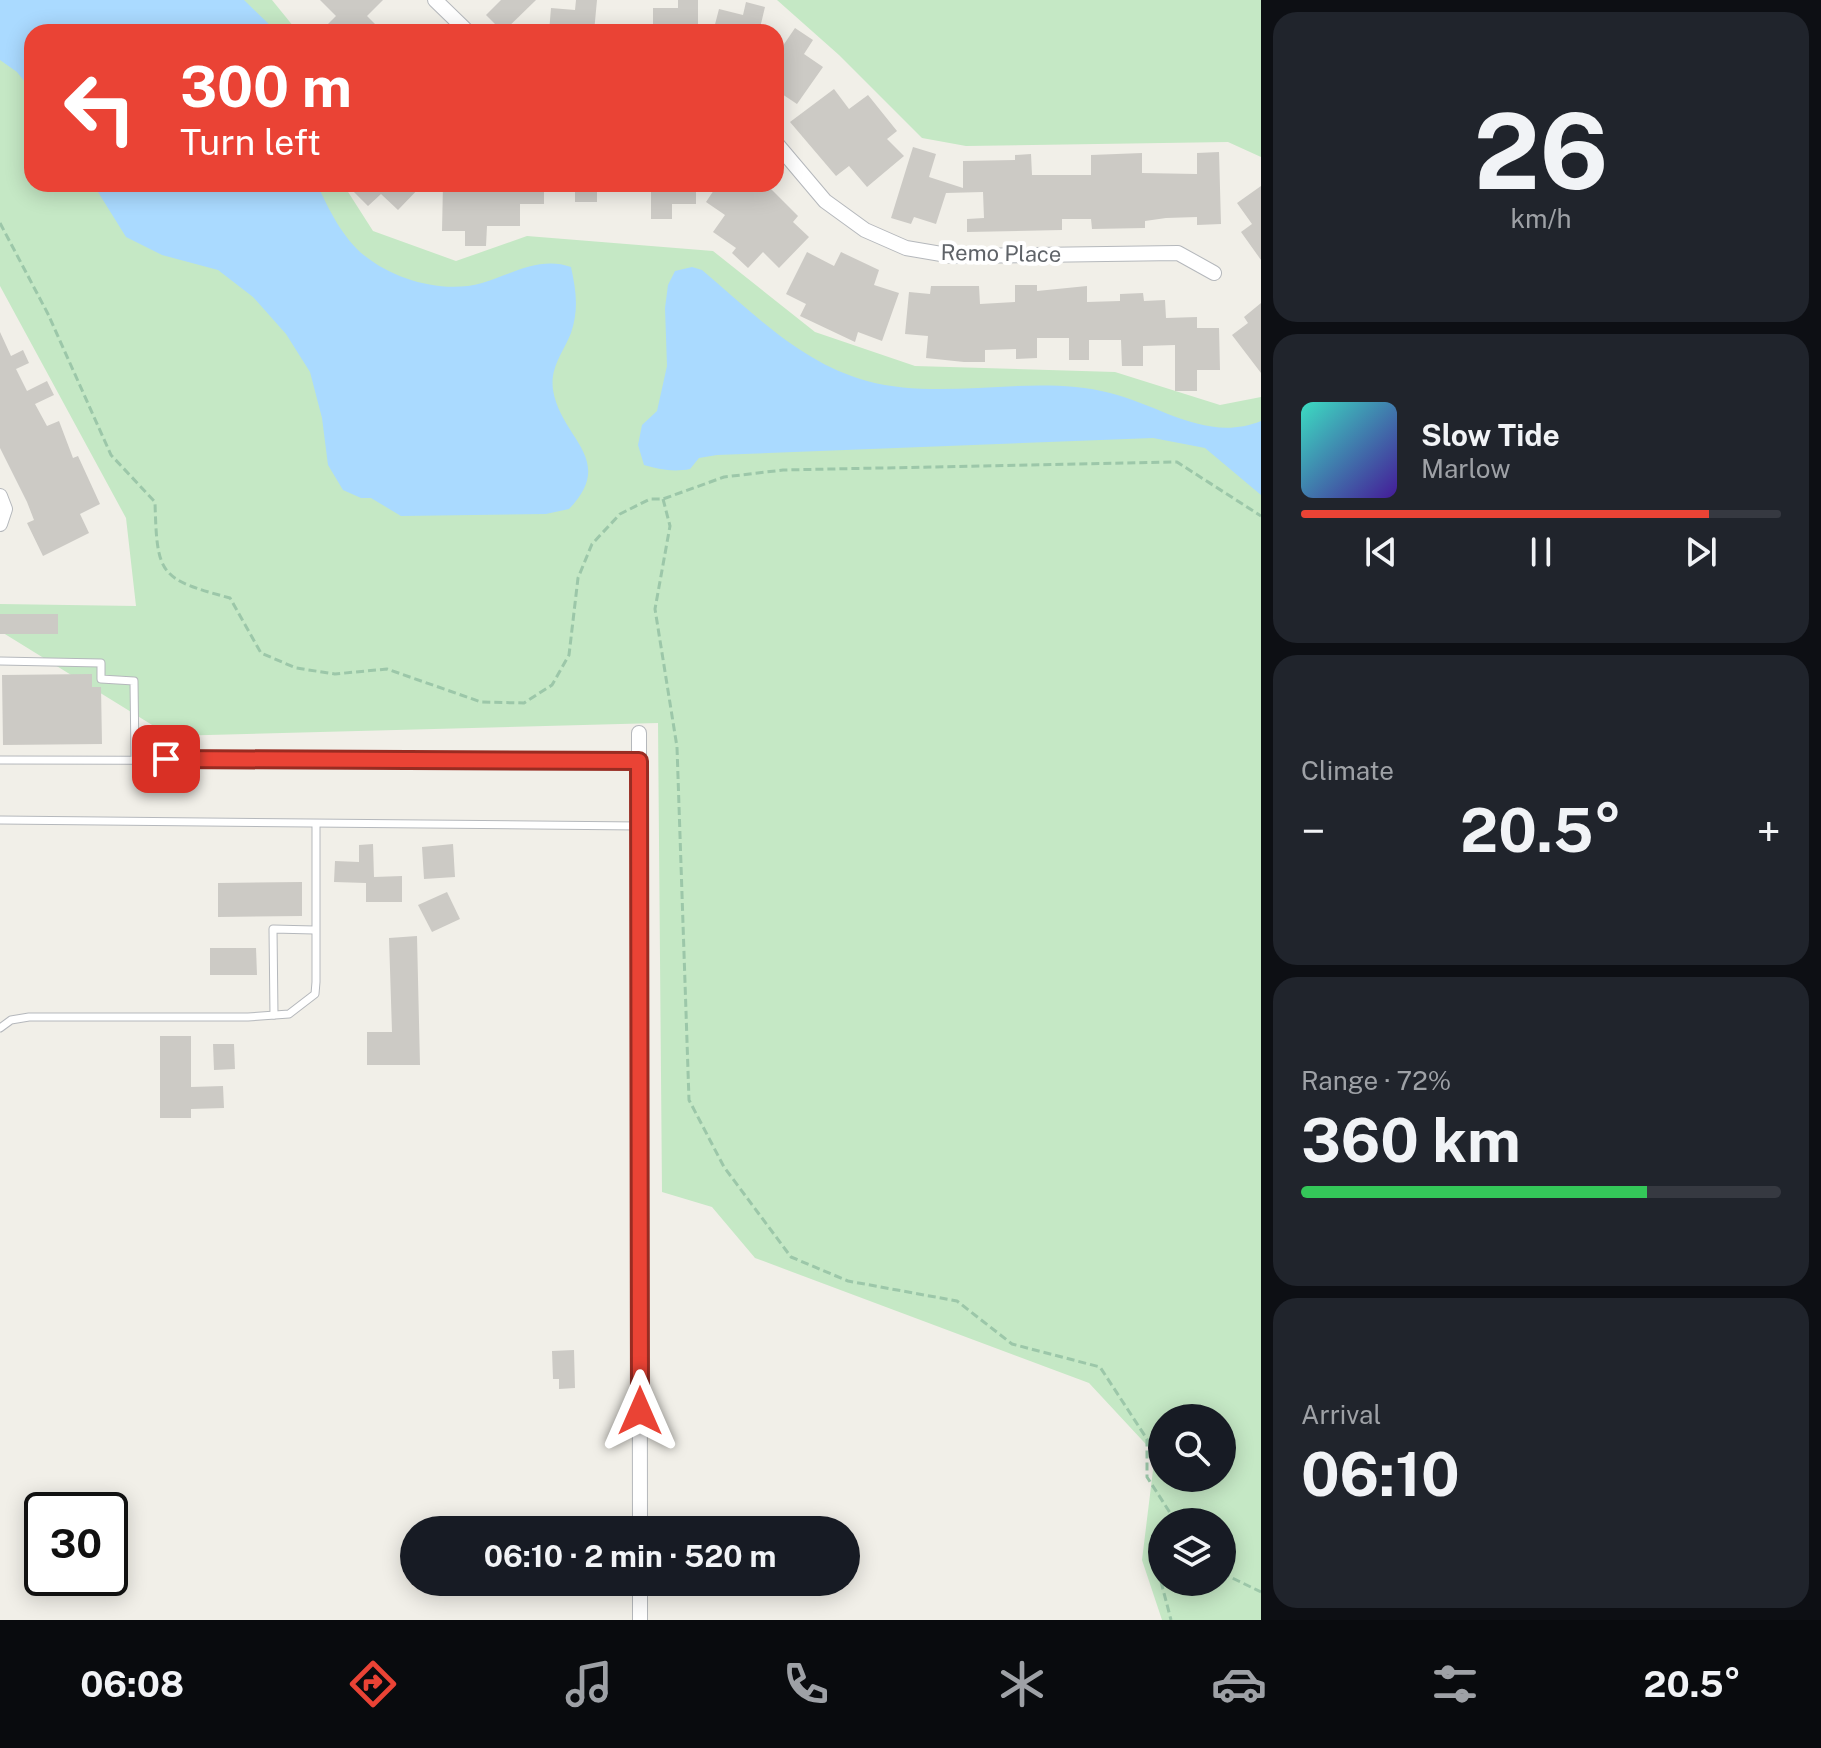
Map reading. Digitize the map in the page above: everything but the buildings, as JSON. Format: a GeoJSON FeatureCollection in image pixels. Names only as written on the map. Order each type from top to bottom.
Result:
{"type":"FeatureCollection","features":[{"type":"Feature","properties":{"kind":"street"},"geometry":{"type":"LineString","coordinates":[[435,0],[460,24]]}},
{"type":"Feature","properties":{"kind":"street","name":"Remo Place"},"geometry":{"type":"LineString","coordinates":[[784,152],[825,201],[865,230],[906,248],[953,256],[1178,253],[1214,273]]}},
{"type":"Feature","properties":{"kind":"street"},"geometry":{"type":"LineString","coordinates":[[0,496],[5,509],[0,524]]}},
{"type":"Feature","properties":{"kind":"street"},"geometry":{"type":"LineString","coordinates":[[639,733],[640,1516]]}},
{"type":"Feature","properties":{"kind":"street"},"geometry":{"type":"LineString","coordinates":[[640,1596],[640,1620]]}},
{"type":"Feature","properties":{"kind":"lane"},"geometry":{"type":"LineString","coordinates":[[0,661],[101,663],[101,679],[134,681],[135,759]]}},
{"type":"Feature","properties":{"kind":"lane"},"geometry":{"type":"LineString","coordinates":[[0,760],[639,761]]}},
{"type":"Feature","properties":{"kind":"lane"},"geometry":{"type":"LineString","coordinates":[[0,820],[639,826]]}},
{"type":"Feature","properties":{"kind":"lane"},"geometry":{"type":"LineString","coordinates":[[0,1028],[11,1020],[29,1017],[289,1014],[315,994],[316,825]]}},
{"type":"Feature","properties":{"kind":"lane"},"geometry":{"type":"LineString","coordinates":[[274,1015],[273,929],[314,930]]}},
{"type":"Feature","properties":{"kind":"path"},"geometry":{"type":"LineString","coordinates":[[0,223],[48,314],[111,455],[155,502],[156,552],[168,576],[188,587],[230,598],[261,653],[296,668],[335,674],[387,669],[481,702],[524,703],[552,685],[569,655],[578,578],[592,544],[620,514],[650,499],[663,499],[724,477],[783,470],[1177,462],[1261,516]]}},
{"type":"Feature","properties":{"kind":"path"},"geometry":{"type":"LineString","coordinates":[[663,499],[670,526],[655,609],[677,747],[689,1100],[724,1167],[791,1257],[848,1281],[957,1301],[1012,1344],[1100,1367],[1147,1439],[1147,1477],[1167,1508]]}},
{"type":"Feature","properties":{"kind":"path"},"geometry":{"type":"LineString","coordinates":[[1236,1580],[1261,1592]]}},
{"type":"Feature","properties":{"kind":"path"},"geometry":{"type":"LineString","coordinates":[[1165,1596],[1171,1620]]}},
{"type":"Feature","properties":{"kind":"green space"},"geometry":{"type":"Polygon","coordinates":[[[0,0],[272,0],[292,24],[24,24],[24,192],[348,192],[373,231],[456,261],[527,236],[713,251],[815,332],[915,366],[1115,372],[1220,405],[1261,397],[1261,1620],[1162,1620],[1154,1596],[1236,1596],[1236,1508],[1148,1508],[1150,1492],[1236,1492],[1236,1404],[1148,1404],[1148,1446],[1089,1383],[755,1258],[712,1207],[662,1192],[658,723],[170,736],[0,631],[0,604],[136,606],[126,518],[0,286],[0,0]]]}},
{"type":"Feature","properties":{"kind":"green space"},"geometry":{"type":"Polygon","coordinates":[[[777,0],[1261,0],[1261,157],[1228,142],[966,146],[922,138],[839,55],[777,0]]]}},
{"type":"Feature","properties":{"kind":"green space"},"geometry":{"type":"Polygon","coordinates":[[[1148,1511],[1148,1578],[1142,1560],[1148,1511]]]}},
{"type":"Feature","properties":{"kind":"water"},"geometry":{"type":"Polygon","coordinates":[[[0,0],[244,0],[269,24],[24,24],[24,81],[0,60],[0,0]]]}},
{"type":"Feature","properties":{"kind":"water"},"geometry":{"type":"Polygon","coordinates":[[[98,192],[321,192],[343,232],[357,249],[377,265],[420,283],[467,286],[537,265],[571,267],[575,316],[571,333],[555,367],[553,390],[558,407],[587,462],[588,476],[582,492],[569,509],[546,514],[401,516],[371,498],[361,498],[343,490],[328,465],[322,418],[310,372],[286,334],[253,297],[218,270],[162,255],[126,237],[98,192]]]}},
{"type":"Feature","properties":{"kind":"water"},"geometry":{"type":"Polygon","coordinates":[[[692,267],[702,270],[799,349],[843,373],[867,381],[927,389],[1080,388],[1110,393],[1203,425],[1241,427],[1261,421],[1261,495],[1205,448],[1153,438],[717,455],[699,458],[690,469],[678,470],[644,465],[638,445],[642,425],[657,411],[667,366],[665,308],[668,285],[675,271],[692,267]]]}},
{"type":"Feature","properties":{"kind":"route"},"geometry":{"type":"LineString","coordinates":[[166,759],[639,761],[640,1411]]}}]}
